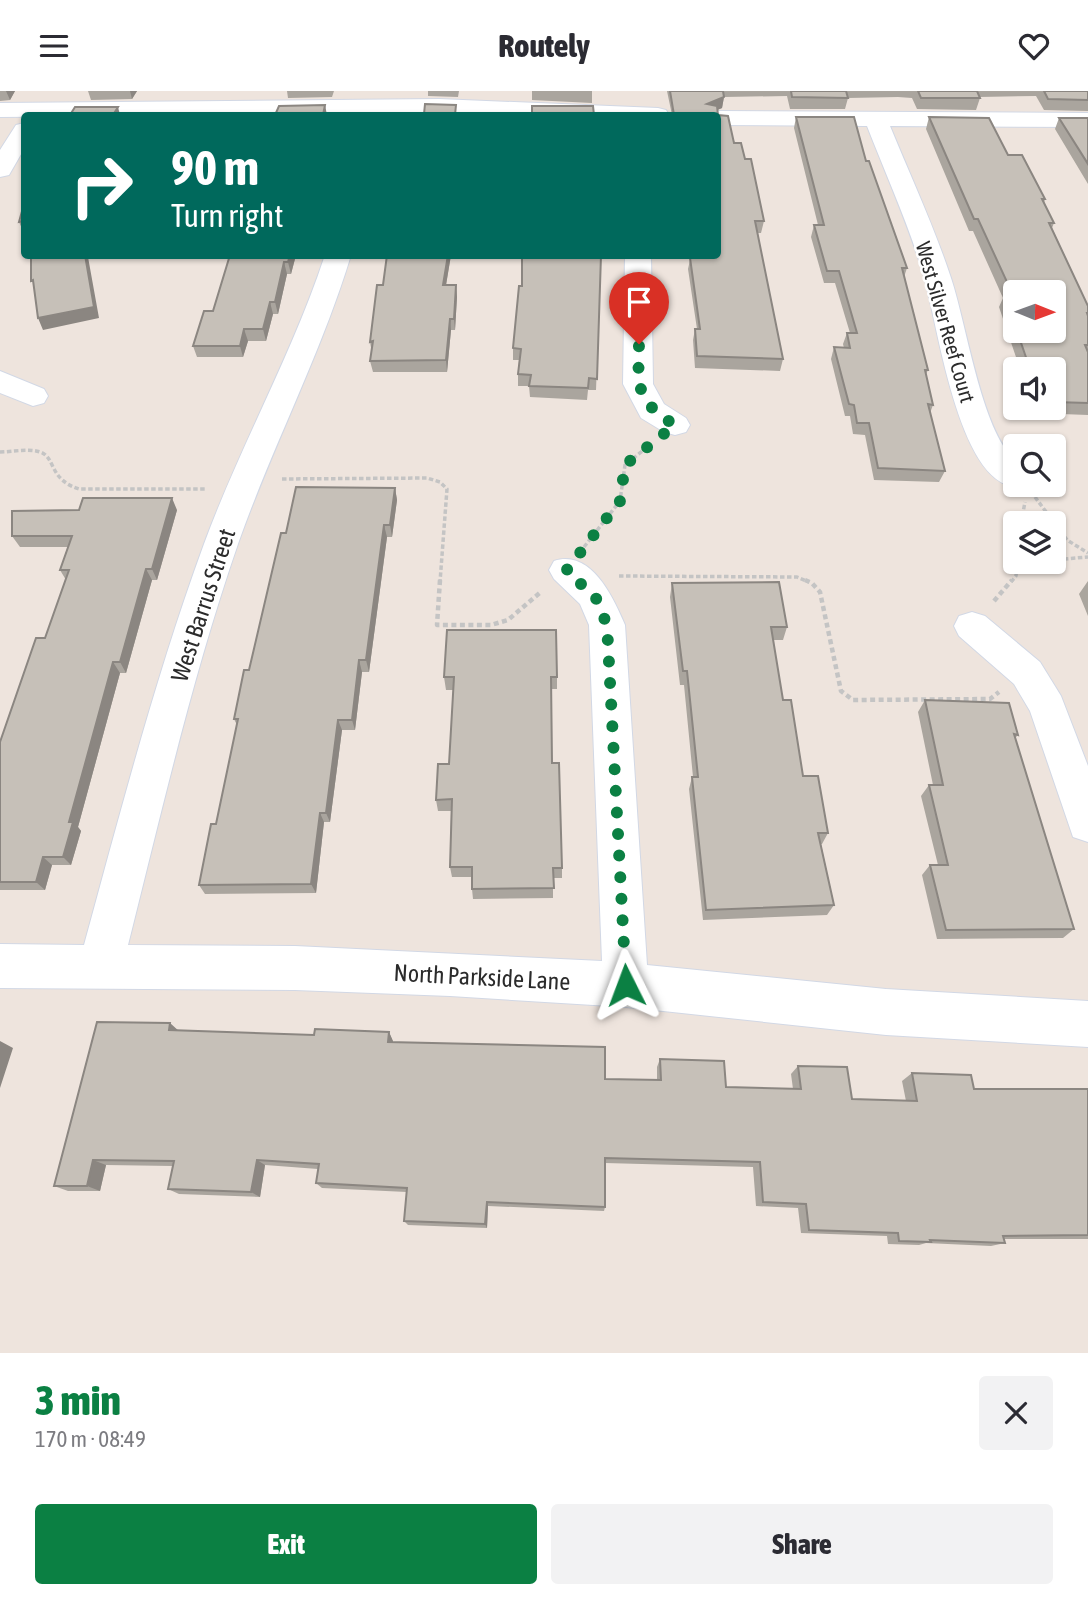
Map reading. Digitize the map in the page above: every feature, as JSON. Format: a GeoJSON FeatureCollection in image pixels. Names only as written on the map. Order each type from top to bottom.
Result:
{"type":"FeatureCollection","features":[{"type":"Feature","properties":{"kind":"street"},"geometry":{"type":"LineString","coordinates":[[190,112],[371,104],[572,112]]}},
{"type":"Feature","properties":{"kind":"street"},"geometry":{"type":"LineString","coordinates":[[0,110],[21,116]]}},
{"type":"Feature","properties":{"kind":"street"},"geometry":{"type":"LineString","coordinates":[[721,118],[1088,120]]}},
{"type":"Feature","properties":{"kind":"street","name":"West Silver Reef Court"},"geometry":{"type":"LineString","coordinates":[[876,120],[937,275],[976,426],[996,461],[1003,467]]}},
{"type":"Feature","properties":{"kind":"street"},"geometry":{"type":"LineString","coordinates":[[0,170],[21,137]]}},
{"type":"Feature","properties":{"kind":"street","name":"West Barrus Street"},"geometry":{"type":"LineString","coordinates":[[100,966],[186,653],[243,484],[305,348],[337,259]]}},
{"type":"Feature","properties":{"kind":"street"},"geometry":{"type":"LineString","coordinates":[[638,259],[638,384],[652,411],[675,425]]}},
{"type":"Feature","properties":{"kind":"street"},"geometry":{"type":"LineString","coordinates":[[0,381],[33,396]]}},
{"type":"Feature","properties":{"kind":"street"},"geometry":{"type":"LineString","coordinates":[[566,571],[595,596],[607,625],[626,985]]}},
{"type":"Feature","properties":{"kind":"street"},"geometry":{"type":"LineString","coordinates":[[972,626],[1027,673],[1048,707],[1088,824]]}},
{"type":"Feature","properties":{"kind":"street","name":"North Parkside Lane"},"geometry":{"type":"LineString","coordinates":[[0,966],[295,968],[626,985],[886,1011],[1088,1024]]}},
{"type":"Feature","properties":{"kind":"path"},"geometry":{"type":"LineString","coordinates":[[0,452],[40,453],[48,458],[56,479],[64,486],[79,489],[215,489],[273,479],[427,478],[440,482],[447,489],[437,625],[491,625],[508,620],[566,571],[620,501],[625,465],[675,425]]}},
{"type":"Feature","properties":{"kind":"path"},"geometry":{"type":"LineString","coordinates":[[1034,497],[1067,540],[1088,555]]}},
{"type":"Feature","properties":{"kind":"path"},"geometry":{"type":"LineString","coordinates":[[1066,558],[1088,555]]}},
{"type":"Feature","properties":{"kind":"path"},"geometry":{"type":"LineString","coordinates":[[566,571],[630,577],[797,577],[812,583],[820,593],[841,691],[853,700],[990,699],[1027,673]]}},
{"type":"Feature","properties":{"kind":"path"},"geometry":{"type":"LineString","coordinates":[[972,626],[1016,574]]}},
{"type":"Feature","properties":{"kind":"building"},"geometry":{"type":"Polygon","coordinates":[[[670,91],[723,91],[724,97],[707,104],[717,106],[718,112],[674,112],[670,91]]]}},
{"type":"Feature","properties":{"kind":"building"},"geometry":{"type":"Polygon","coordinates":[[[791,91],[846,91],[848,98],[792,97],[791,91]]]}},
{"type":"Feature","properties":{"kind":"building"},"geometry":{"type":"Polygon","coordinates":[[[918,91],[977,91],[980,98],[921,98],[918,91]]]}},
{"type":"Feature","properties":{"kind":"building"},"geometry":{"type":"Polygon","coordinates":[[[1044,91],[1088,91],[1088,100],[1048,99],[1044,91]]]}},
{"type":"Feature","properties":{"kind":"building"},"geometry":{"type":"Polygon","coordinates":[[[425,104],[456,105],[455,112],[424,112],[425,104]]]}},
{"type":"Feature","properties":{"kind":"building"},"geometry":{"type":"Polygon","coordinates":[[[325,105],[324,112],[276,112],[279,106],[325,105]]]}},
{"type":"Feature","properties":{"kind":"building"},"geometry":{"type":"Polygon","coordinates":[[[532,106],[593,106],[594,112],[532,112],[532,106]]]}},
{"type":"Feature","properties":{"kind":"building"},"geometry":{"type":"Polygon","coordinates":[[[75,107],[118,107],[115,112],[72,112],[75,107]]]}},
{"type":"Feature","properties":{"kind":"building"},"geometry":{"type":"Polygon","coordinates":[[[721,115],[728,116],[734,143],[741,143],[745,159],[751,159],[764,221],[755,221],[783,359],[697,356],[695,329],[700,329],[690,259],[721,259],[721,115]]]}},
{"type":"Feature","properties":{"kind":"building"},"geometry":{"type":"Polygon","coordinates":[[[796,117],[854,117],[866,161],[869,161],[907,268],[902,268],[928,370],[925,370],[933,405],[928,404],[945,471],[878,468],[869,423],[857,423],[854,405],[849,404],[834,347],[850,348],[847,333],[857,333],[839,271],[827,271],[814,225],[824,225],[796,117]]]}},
{"type":"Feature","properties":{"kind":"building"},"geometry":{"type":"Polygon","coordinates":[[[929,117],[989,118],[1008,155],[1022,155],[1045,199],[1042,199],[1054,223],[1049,223],[1088,306],[1088,345],[1085,345],[1088,352],[1088,403],[1066,402],[1066,357],[1026,357],[1021,343],[1066,343],[1066,280],[1006,280],[978,219],[974,219],[929,117]]]}},
{"type":"Feature","properties":{"kind":"building"},"geometry":{"type":"Polygon","coordinates":[[[1059,118],[1088,118],[1088,164],[1059,118]]]}},
{"type":"Feature","properties":{"kind":"building"},"geometry":{"type":"Polygon","coordinates":[[[31,259],[86,259],[94,307],[38,318],[33,280],[31,281],[31,259]]]}},
{"type":"Feature","properties":{"kind":"building"},"geometry":{"type":"Polygon","coordinates":[[[229,259],[289,259],[288,262],[284,262],[275,302],[270,302],[263,329],[244,329],[240,346],[193,346],[204,311],[213,311],[229,259]]]}},
{"type":"Feature","properties":{"kind":"building"},"geometry":{"type":"Polygon","coordinates":[[[386,259],[447,259],[443,285],[456,285],[454,319],[450,319],[446,360],[370,361],[377,285],[383,285],[386,259]]]}},
{"type":"Feature","properties":{"kind":"building"},"geometry":{"type":"Polygon","coordinates":[[[522,259],[601,259],[597,379],[589,378],[588,388],[529,386],[531,375],[518,374],[521,349],[513,348],[519,286],[522,286],[522,259]]]}},
{"type":"Feature","properties":{"kind":"building"},"geometry":{"type":"Polygon","coordinates":[[[296,487],[395,488],[390,525],[384,525],[366,660],[359,660],[352,720],[338,720],[326,813],[320,813],[311,884],[199,885],[211,824],[216,824],[238,719],[234,719],[244,670],[249,670],[281,533],[286,533],[296,487]]]}},
{"type":"Feature","properties":{"kind":"building"},"geometry":{"type":"Polygon","coordinates":[[[83,498],[172,498],[152,569],[146,569],[120,662],[113,662],[69,822],[73,822],[63,857],[43,857],[36,882],[0,882],[0,742],[36,638],[45,638],[69,570],[60,570],[72,536],[12,536],[12,511],[79,510],[83,498]]]}},
{"type":"Feature","properties":{"kind":"building"},"geometry":{"type":"Polygon","coordinates":[[[779,582],[787,627],[771,627],[783,700],[791,700],[803,776],[818,776],[828,833],[818,833],[834,905],[706,910],[692,777],[698,777],[687,671],[683,671],[672,583],[779,582]]]}},
{"type":"Feature","properties":{"kind":"building"},"geometry":{"type":"Polygon","coordinates":[[[447,630],[556,630],[557,677],[551,677],[552,763],[559,763],[562,868],[553,868],[554,888],[472,889],[472,867],[450,867],[452,799],[436,800],[438,764],[449,764],[454,677],[444,677],[447,630]]]}},
{"type":"Feature","properties":{"kind":"building"},"geometry":{"type":"Polygon","coordinates":[[[925,700],[1009,703],[1018,735],[1014,734],[1074,929],[946,930],[930,865],[948,865],[929,785],[943,785],[925,700]]]}},
{"type":"Feature","properties":{"kind":"building"},"geometry":{"type":"Polygon","coordinates":[[[97,1022],[170,1023],[169,1030],[314,1035],[315,1029],[389,1032],[388,1042],[605,1047],[605,1079],[661,1080],[660,1059],[724,1061],[726,1087],[801,1089],[798,1066],[847,1067],[852,1099],[917,1101],[912,1073],[971,1075],[974,1089],[1088,1089],[1088,1235],[1003,1236],[1005,1243],[930,1240],[931,1242],[899,1241],[898,1233],[809,1230],[806,1204],[763,1202],[760,1162],[605,1158],[605,1207],[487,1202],[485,1224],[404,1221],[407,1188],[316,1183],[319,1164],[257,1160],[251,1192],[168,1189],[174,1161],[93,1160],[87,1186],[54,1186],[97,1022]]]}},
{"type":"Feature","properties":{"kind":"route"},"geometry":{"type":"LineString","coordinates":[[626,985],[607,625],[595,596],[566,571],[620,501],[625,465],[675,425],[652,411],[638,384],[639,344]]}}]}
